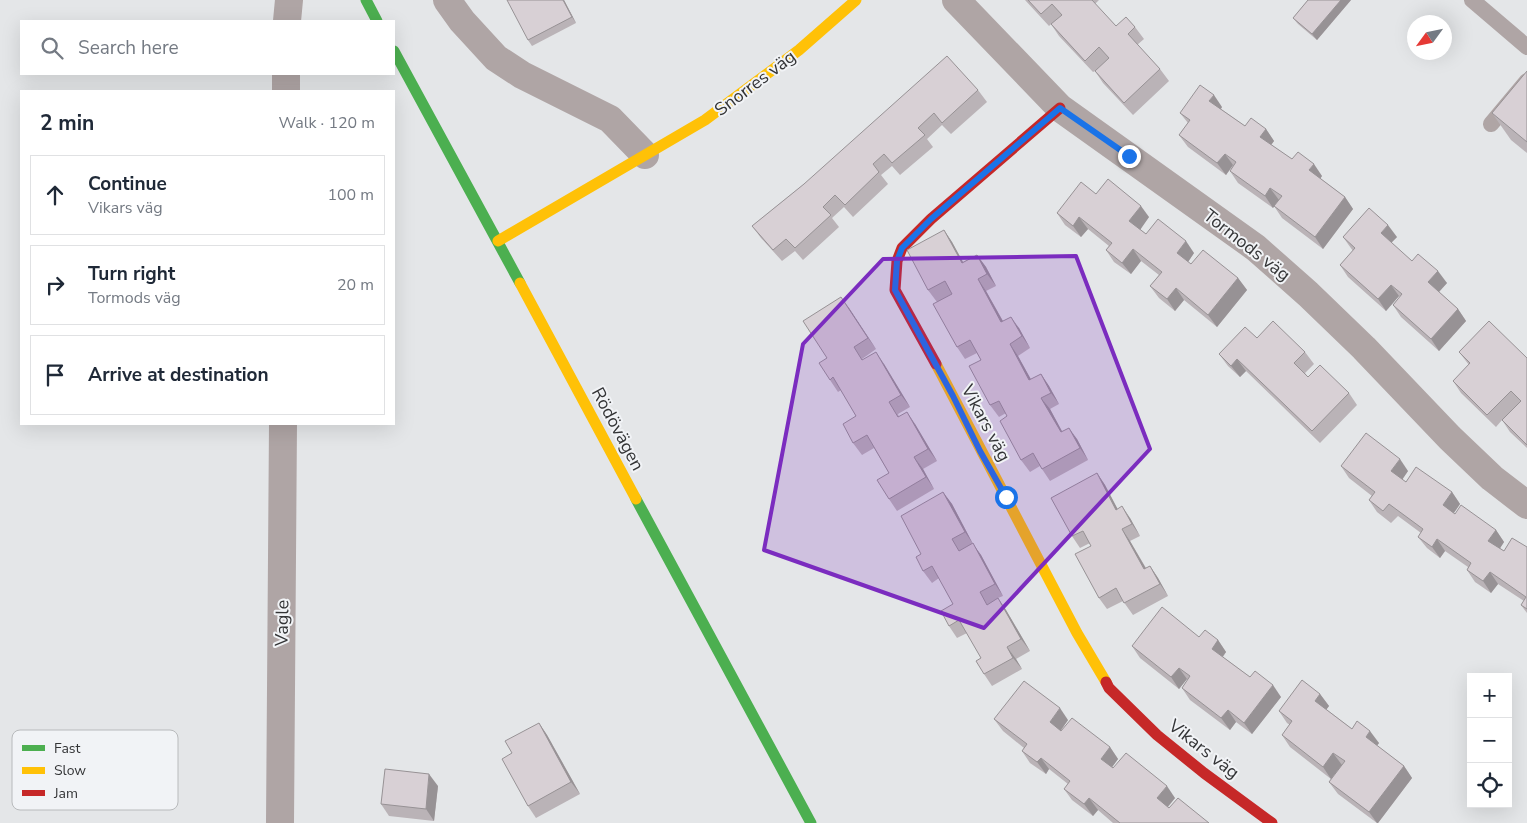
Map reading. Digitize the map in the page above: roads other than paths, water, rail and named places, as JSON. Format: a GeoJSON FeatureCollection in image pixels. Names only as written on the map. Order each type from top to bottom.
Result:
{"type":"FeatureCollection","features":[{"type":"Feature","properties":{"kind":"street"},"geometry":{"type":"LineString","coordinates":[[288,20],[289,0]]}},
{"type":"Feature","properties":{"kind":"street"},"geometry":{"type":"LineString","coordinates":[[366,0],[376,20]]}},
{"type":"Feature","properties":{"kind":"street"},"geometry":{"type":"LineString","coordinates":[[447,0],[462,21],[496,58],[522,75],[610,119],[645,155]]}},
{"type":"Feature","properties":{"kind":"street","name":"Snorres väg"},"geometry":{"type":"LineString","coordinates":[[498,241],[705,120],[799,50],[856,0]]}},
{"type":"Feature","properties":{"kind":"street","name":"Tormods väg"},"geometry":{"type":"LineString","coordinates":[[956,0],[1060,108],[1256,248],[1308,294],[1364,348],[1450,438],[1492,478],[1527,505]]}},
{"type":"Feature","properties":{"kind":"street","name":"Rödövägen"},"geometry":{"type":"LineString","coordinates":[[395,53],[811,823]]}},
{"type":"Feature","properties":{"kind":"street"},"geometry":{"type":"LineString","coordinates":[[286,75],[286,90]]}},
{"type":"Feature","properties":{"kind":"street","name":"Vikars väg"},"geometry":{"type":"LineString","coordinates":[[1060,108],[937,213],[902,248],[897,261],[895,290],[1021,524],[1077,633],[1109,688],[1164,740],[1204,773],[1272,823]]}},
{"type":"Feature","properties":{"kind":"street","name":"Vagle"},"geometry":{"type":"LineString","coordinates":[[280,823],[283,425]]}},
{"type":"Feature","properties":{"kind":"lane"},"geometry":{"type":"LineString","coordinates":[[1472,0],[1527,47]]}},
{"type":"Feature","properties":{"kind":"lane"},"geometry":{"type":"LineString","coordinates":[[1491,124],[1527,81]]}}]}
